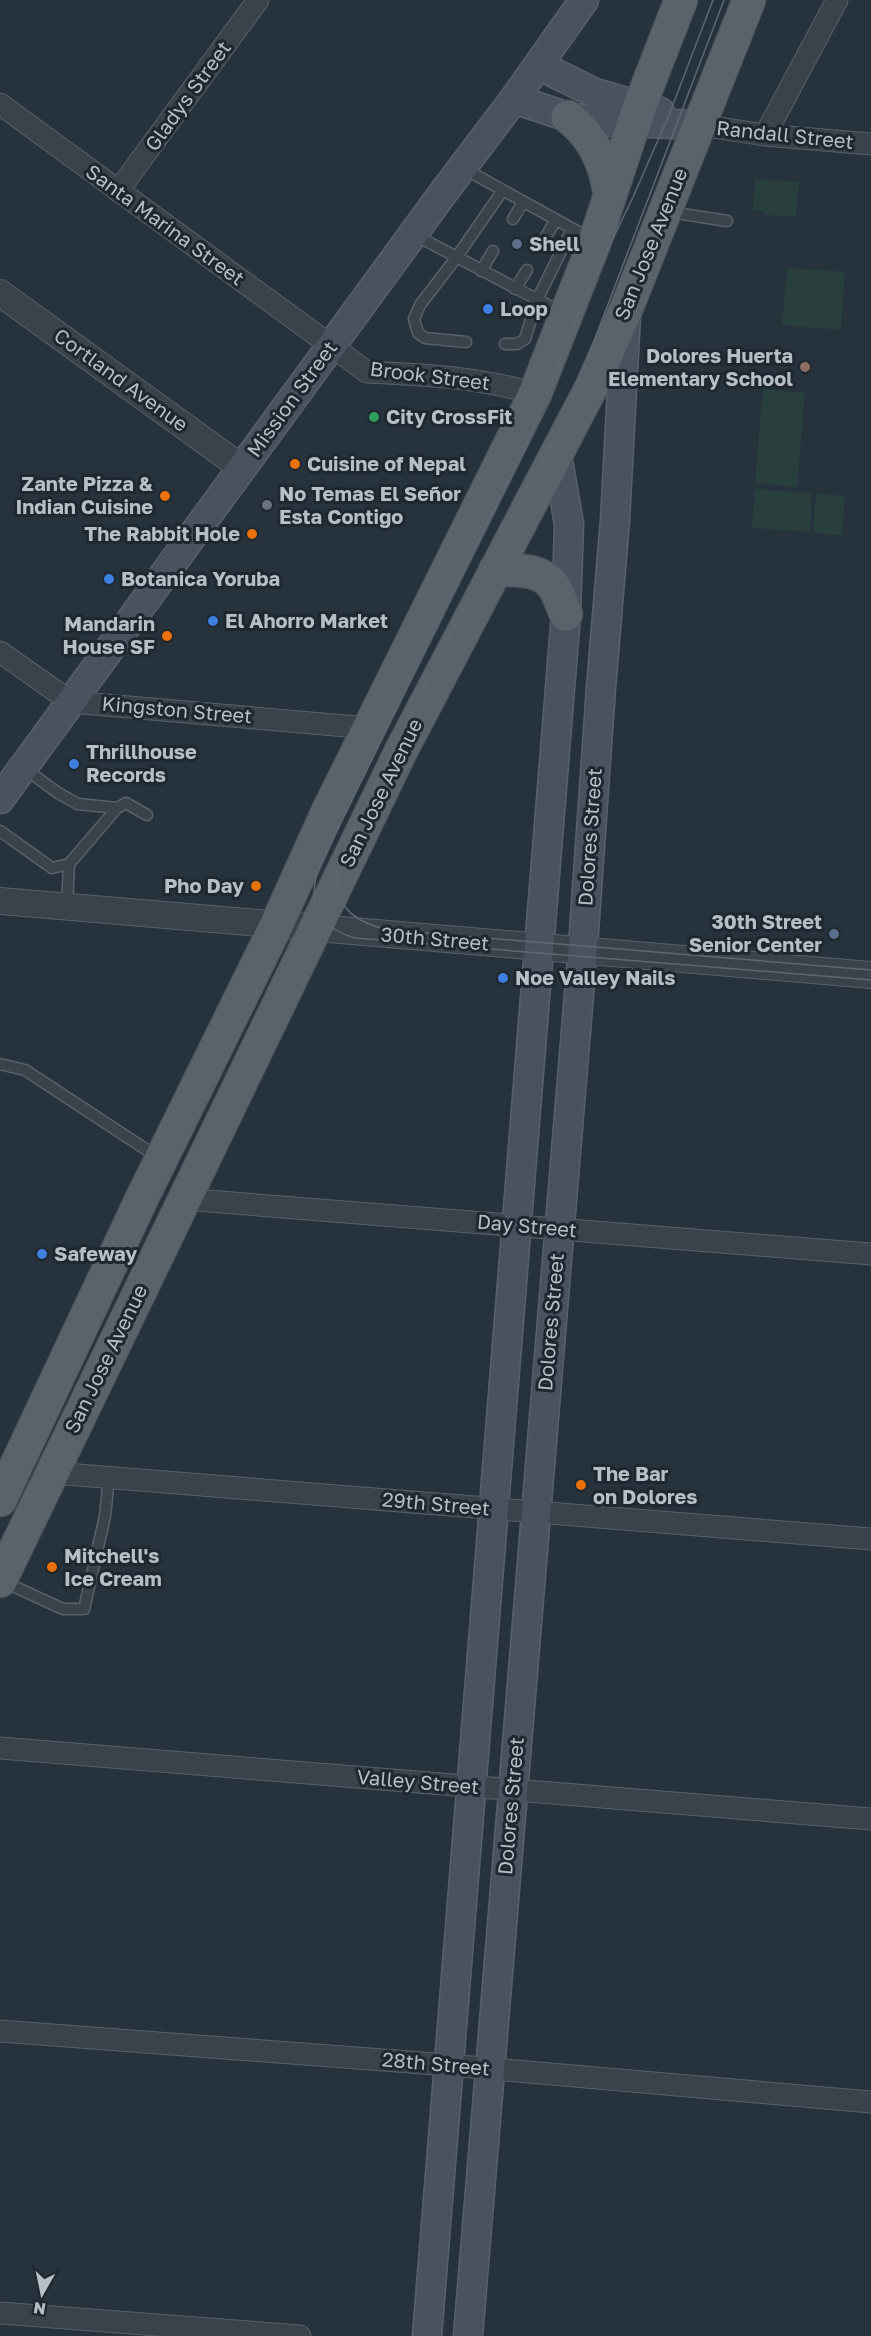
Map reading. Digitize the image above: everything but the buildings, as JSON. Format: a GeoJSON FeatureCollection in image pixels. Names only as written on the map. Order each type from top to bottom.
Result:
{"type":"FeatureCollection","features":[{"type":"Feature","properties":{"kind":"main road","name":"Mission Street"},"geometry":{"type":"LineString","coordinates":[[0,799],[514,99],[584,0]]}},
{"type":"Feature","properties":{"kind":"main road","name":"San Jose Avenue"},"geometry":{"type":"LineString","coordinates":[[0,1500],[7,1470],[162,1160],[276,926],[328,811],[535,394],[566,315],[583,235],[610,195],[637,114],[681,0]]}},
{"type":"Feature","properties":{"kind":"main road","name":"San Jose Avenue"},"geometry":{"type":"LineString","coordinates":[[0,1580],[402,749],[591,388],[627,307],[749,0]]}},
{"type":"Feature","properties":{"kind":"main road","name":"Randall Street"},"geometry":{"type":"LineString","coordinates":[[538,65],[637,114],[699,125]]}},
{"type":"Feature","properties":{"kind":"main road","name":"Randall Street"},"geometry":{"type":"LineString","coordinates":[[514,99],[568,117],[594,121],[637,114]]}},
{"type":"Feature","properties":{"kind":"main road"},"geometry":{"type":"LineString","coordinates":[[568,117],[596,146],[610,195]]}},
{"type":"Feature","properties":{"kind":"main road","name":"Dolores Street"},"geometry":{"type":"LineString","coordinates":[[468,2336],[582,951],[615,520],[627,307]]}},
{"type":"Feature","properties":{"kind":"main road"},"geometry":{"type":"LineString","coordinates":[[553,348],[551,388],[557,454]]}},
{"type":"Feature","properties":{"kind":"main road","name":"Dolores Street"},"geometry":{"type":"LineString","coordinates":[[427,2336],[566,614],[569,524],[557,454]]}},
{"type":"Feature","properties":{"kind":"main road"},"geometry":{"type":"LineString","coordinates":[[495,570],[525,570],[536,573],[553,586],[566,614]]}},
{"type":"Feature","properties":{"kind":"main road"},"geometry":{"type":"LineString","coordinates":[[559,684],[601,688]]}},
{"type":"Feature","properties":{"kind":"street","name":"Gladys Street"},"geometry":{"type":"LineString","coordinates":[[118,191],[258,0]]}},
{"type":"Feature","properties":{"kind":"street"},"geometry":{"type":"LineString","coordinates":[[765,135],[837,0]]}},
{"type":"Feature","properties":{"kind":"street","name":"Santa Marina Street"},"geometry":{"type":"LineString","coordinates":[[0,104],[330,347]]}},
{"type":"Feature","properties":{"kind":"street","name":"Randall Street"},"geometry":{"type":"LineString","coordinates":[[699,125],[765,135],[871,144]]}},
{"type":"Feature","properties":{"kind":"street","name":"Cortland Avenue"},"geometry":{"type":"LineString","coordinates":[[0,293],[242,468]]}},
{"type":"Feature","properties":{"kind":"street","name":"Brook Street"},"geometry":{"type":"LineString","coordinates":[[330,347],[367,372],[426,375],[510,386],[535,394]]}},
{"type":"Feature","properties":{"kind":"street"},"geometry":{"type":"LineString","coordinates":[[0,652],[71,702]]}},
{"type":"Feature","properties":{"kind":"street","name":"Kingston Street"},"geometry":{"type":"LineString","coordinates":[[71,702],[369,728]]}},
{"type":"Feature","properties":{"kind":"street","name":"30th Street"},"geometry":{"type":"LineString","coordinates":[[0,901],[314,930],[871,975]]}},
{"type":"Feature","properties":{"kind":"street","name":"Day Street"},"geometry":{"type":"LineString","coordinates":[[183,1199],[871,1254]]}},
{"type":"Feature","properties":{"kind":"street","name":"29th Street"},"geometry":{"type":"LineString","coordinates":[[7,1470],[871,1539]]}},
{"type":"Feature","properties":{"kind":"street","name":"Valley Street"},"geometry":{"type":"LineString","coordinates":[[0,1748],[871,1819]]}},
{"type":"Feature","properties":{"kind":"street","name":"28th Street"},"geometry":{"type":"LineString","coordinates":[[0,2031],[449,2065],[871,2102]]}},
{"type":"Feature","properties":{"kind":"street"},"geometry":{"type":"LineString","coordinates":[[0,2313],[300,2336]]}},
{"type":"Feature","properties":{"kind":"lane"},"geometry":{"type":"LineString","coordinates":[[462,168],[583,235],[537,300],[525,339],[517,344],[505,344]]}},
{"type":"Feature","properties":{"kind":"lane"},"geometry":{"type":"LineString","coordinates":[[466,342],[425,338],[417,333],[414,319],[420,305],[503,190]]}},
{"type":"Feature","properties":{"kind":"lane"},"geometry":{"type":"LineString","coordinates":[[513,219],[524,202]]}},
{"type":"Feature","properties":{"kind":"lane"},"geometry":{"type":"LineString","coordinates":[[664,211],[727,221]]}},
{"type":"Feature","properties":{"kind":"lane"},"geometry":{"type":"LineString","coordinates":[[545,238],[556,220]]}},
{"type":"Feature","properties":{"kind":"lane"},"geometry":{"type":"LineString","coordinates":[[413,234],[566,315]]}},
{"type":"Feature","properties":{"kind":"lane"},"geometry":{"type":"LineString","coordinates":[[482,271],[494,251]]}},
{"type":"Feature","properties":{"kind":"lane"},"geometry":{"type":"LineString","coordinates":[[515,289],[526,270]]}},
{"type":"Feature","properties":{"kind":"lane"},"geometry":{"type":"LineString","coordinates":[[23,767],[58,793],[78,804],[117,808]]}},
{"type":"Feature","properties":{"kind":"lane"},"geometry":{"type":"LineString","coordinates":[[0,831],[52,868],[69,864],[117,808],[126,802],[147,815]]}},
{"type":"Feature","properties":{"kind":"lane"},"geometry":{"type":"LineString","coordinates":[[67,907],[69,864]]}},
{"type":"Feature","properties":{"kind":"lane"},"geometry":{"type":"LineString","coordinates":[[0,1064],[25,1071],[162,1160]]}},
{"type":"Feature","properties":{"kind":"lane"},"geometry":{"type":"LineString","coordinates":[[0,1580],[63,1609],[84,1609],[105,1516],[109,1478]]}},
{"type":"Feature","properties":{"kind":"green space"},"geometry":{"type":"Polygon","coordinates":[[[755,179],[799,182],[796,217],[764,215],[764,211],[753,210],[755,179]]]}},
{"type":"Feature","properties":{"kind":"green space"},"geometry":{"type":"Polygon","coordinates":[[[787,268],[845,272],[841,330],[782,325],[787,268]]]}},
{"type":"Feature","properties":{"kind":"green space"},"geometry":{"type":"Polygon","coordinates":[[[763,389],[805,393],[797,487],[755,483],[763,389]]]}},
{"type":"Feature","properties":{"kind":"green space"},"geometry":{"type":"Polygon","coordinates":[[[755,489],[812,493],[810,532],[752,528],[755,489]]]}},
{"type":"Feature","properties":{"kind":"green space"},"geometry":{"type":"Polygon","coordinates":[[[816,494],[845,496],[842,535],[813,533],[816,494]]]}},
{"type":"Feature","properties":{"kind":"tram line"},"geometry":{"type":"LineString","coordinates":[[713,0],[669,115],[586,295],[525,449],[319,868],[314,892],[319,913],[325,921],[333,928],[356,938],[871,980]]}},
{"type":"Feature","properties":{"kind":"tram line"},"geometry":{"type":"LineString","coordinates":[[724,0],[562,425],[494,547],[342,853],[337,883],[339,895],[351,914],[374,926],[390,930],[871,970]]}},
{"type":"Feature","properties":{"kind":"place","name":"Shell"},"geometry":{"type":"Point","coordinates":[517,244]}},
{"type":"Feature","properties":{"kind":"place","name":"Loop"},"geometry":{"type":"Point","coordinates":[488,309]}},
{"type":"Feature","properties":{"kind":"place","name":"Dolores Huerta Elementary School"},"geometry":{"type":"Point","coordinates":[805,367]}},
{"type":"Feature","properties":{"kind":"place","name":"City CrossFit"},"geometry":{"type":"Point","coordinates":[374,417]}},
{"type":"Feature","properties":{"kind":"place","name":"Cuisine of Nepal"},"geometry":{"type":"Point","coordinates":[295,464]}},
{"type":"Feature","properties":{"kind":"place","name":"Zante Pizza & Indian Cuisine"},"geometry":{"type":"Point","coordinates":[165,496]}},
{"type":"Feature","properties":{"kind":"place","name":"No Temas El Señor Esta Contigo"},"geometry":{"type":"Point","coordinates":[267,505]}},
{"type":"Feature","properties":{"kind":"place","name":"The Rabbit Hole"},"geometry":{"type":"Point","coordinates":[252,534]}},
{"type":"Feature","properties":{"kind":"place","name":"Botanica Yoruba"},"geometry":{"type":"Point","coordinates":[109,579]}},
{"type":"Feature","properties":{"kind":"place","name":"El Ahorro Market"},"geometry":{"type":"Point","coordinates":[213,621]}},
{"type":"Feature","properties":{"kind":"place","name":"Mandarin House SF"},"geometry":{"type":"Point","coordinates":[167,636]}},
{"type":"Feature","properties":{"kind":"place","name":"Thrillhouse Records"},"geometry":{"type":"Point","coordinates":[74,764]}},
{"type":"Feature","properties":{"kind":"place","name":"Pho Day"},"geometry":{"type":"Point","coordinates":[256,886]}},
{"type":"Feature","properties":{"kind":"place","name":"30th Street Senior Center"},"geometry":{"type":"Point","coordinates":[834,934]}},
{"type":"Feature","properties":{"kind":"place","name":"Noe Valley Nails"},"geometry":{"type":"Point","coordinates":[503,978]}},
{"type":"Feature","properties":{"kind":"place","name":"Safeway"},"geometry":{"type":"Point","coordinates":[42,1254]}},
{"type":"Feature","properties":{"kind":"place","name":"The Bar on Dolores"},"geometry":{"type":"Point","coordinates":[581,1485]}},
{"type":"Feature","properties":{"kind":"place","name":"Mitchell's Ice Cream"},"geometry":{"type":"Point","coordinates":[52,1567]}}]}
